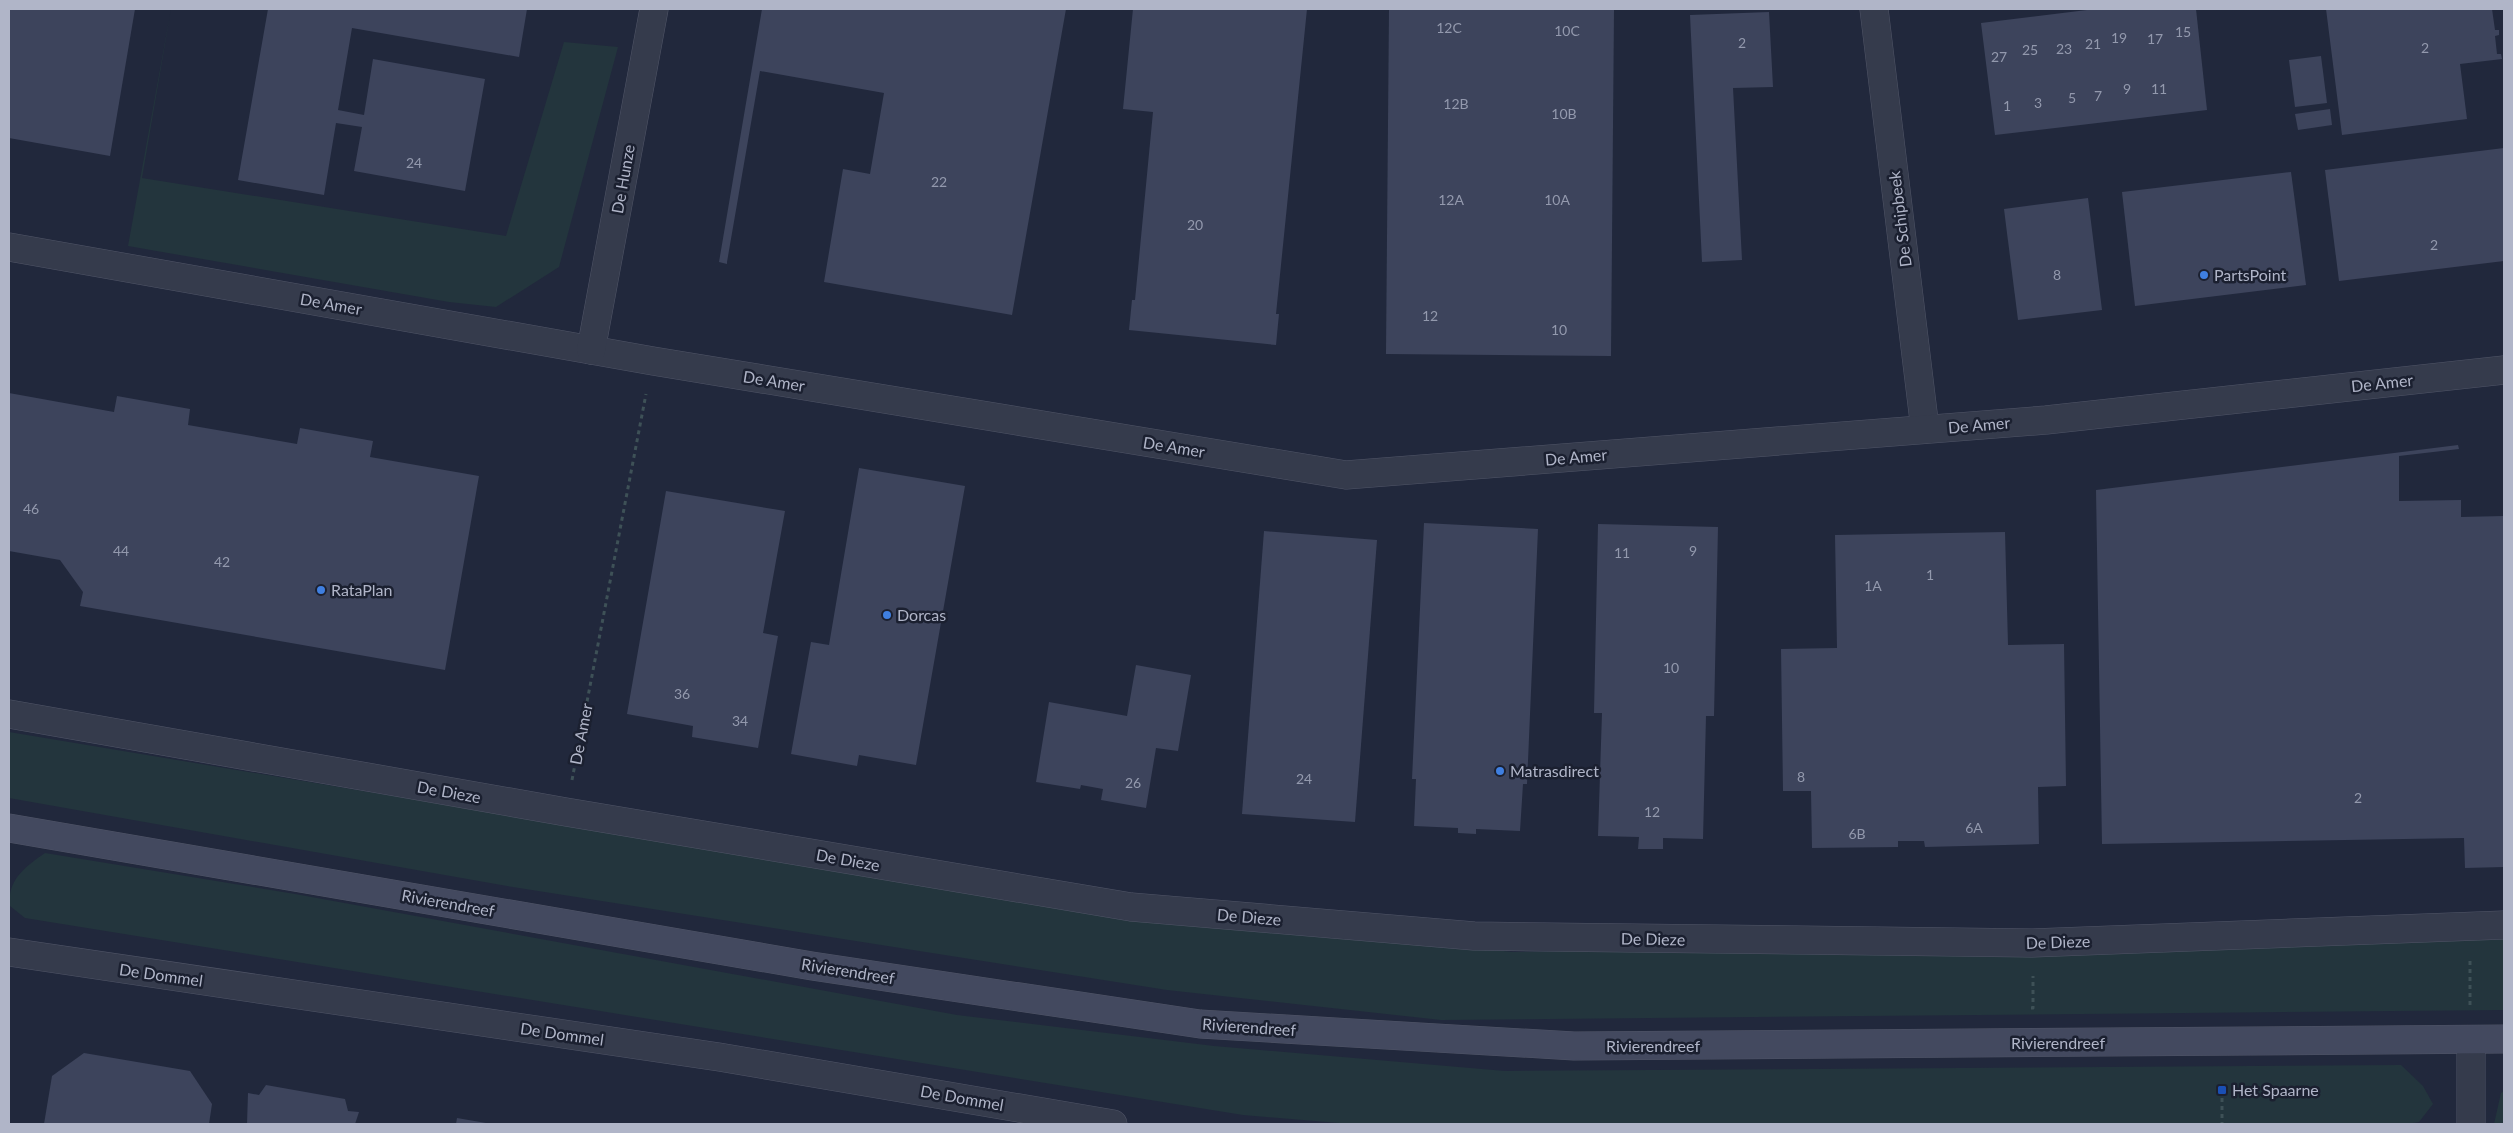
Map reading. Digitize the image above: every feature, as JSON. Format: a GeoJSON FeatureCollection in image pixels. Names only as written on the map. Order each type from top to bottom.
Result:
{"type":"FeatureCollection","features":[{"type":"Feature","properties":{"kind":"main road","name":"Rivierendreef"},"geometry":{"type":"LineString","coordinates":[[9,828],[812,966],[1200,1024],[1574,1046],[2504,1039]]}},
{"type":"Feature","properties":{"kind":"street","name":"De Hunze"},"geometry":{"type":"LineString","coordinates":[[591,350],[654,9]]}},
{"type":"Feature","properties":{"kind":"street","name":"De Schipbeek"},"geometry":{"type":"LineString","coordinates":[[1874,9],[1925,429]]}},
{"type":"Feature","properties":{"kind":"street","name":"De Amer"},"geometry":{"type":"LineString","coordinates":[[9,247],[653,361],[1346,475],[2046,420],[2504,370]]}},
{"type":"Feature","properties":{"kind":"street","name":"De Dieze"},"geometry":{"type":"LineString","coordinates":[[9,714],[566,812],[1130,907],[1474,936],[2032,943],[2504,925]]}},
{"type":"Feature","properties":{"kind":"street","name":"De Dommel"},"geometry":{"type":"LineString","coordinates":[[9,952],[719,1057],[1113,1124]]}},
{"type":"Feature","properties":{"kind":"street"},"geometry":{"type":"LineString","coordinates":[[2471,1040],[2472,1124]]}},
{"type":"Feature","properties":{"kind":"path","name":"De Amer"},"geometry":{"type":"LineString","coordinates":[[566,812],[653,361]]}},
{"type":"Feature","properties":{"kind":"path"},"geometry":{"type":"LineString","coordinates":[[2469,925],[2471,1040]]}},
{"type":"Feature","properties":{"kind":"path"},"geometry":{"type":"LineString","coordinates":[[2024,1008],[2033,1008],[2032,943]]}},
{"type":"Feature","properties":{"kind":"path"},"geometry":{"type":"LineString","coordinates":[[2222,1090],[2222,1124]]}},
{"type":"Feature","properties":{"kind":"shaded area"},"geometry":{"type":"Polygon","coordinates":[[[171,9],[142,178],[506,236],[564,42],[618,47],[559,267],[496,307],[449,302],[128,246],[171,9]]]}},
{"type":"Feature","properties":{"kind":"shaded area"},"geometry":{"type":"Polygon","coordinates":[[[9,732],[1040,904],[1513,952],[2504,938],[2504,1010],[1441,1020],[1167,990],[507,886],[9,798],[9,732]]]}},
{"type":"Feature","properties":{"kind":"shaded area"},"geometry":{"type":"Polygon","coordinates":[[[45,853],[295,894],[957,1015],[1214,1046],[1505,1071],[2401,1065],[2423,1086],[2433,1104],[2419,1122],[2408,1124],[1351,1124],[1243,1115],[25,918],[10,906],[11,889],[14,881],[24,869],[45,853]]]}},
{"type":"Feature","properties":{"kind":"shaded area"},"geometry":{"type":"Polygon","coordinates":[[[2504,1091],[2504,1124],[2494,1124],[2501,1093],[2504,1091]]]}},
{"type":"Feature","properties":{"kind":"building"},"geometry":{"type":"Polygon","coordinates":[[[9,9],[135,9],[110,156],[9,138],[9,9]]]}},
{"type":"Feature","properties":{"kind":"building"},"geometry":{"type":"Polygon","coordinates":[[[268,9],[527,9],[519,57],[352,28],[338,110],[364,115],[373,59],[485,79],[465,191],[354,171],[362,127],[336,123],[324,195],[238,180],[268,9]]]}},
{"type":"Feature","properties":{"kind":"building"},"geometry":{"type":"Polygon","coordinates":[[[762,9],[1066,9],[1012,315],[824,282],[843,169],[870,174],[884,93],[760,71],[727,264],[719,262],[762,9]]]}},
{"type":"Feature","properties":{"kind":"building"},"geometry":{"type":"Polygon","coordinates":[[[1133,9],[1307,9],[1276,314],[1279,314],[1276,345],[1129,330],[1132,300],[1135,300],[1153,112],[1123,109],[1133,9]]]}},
{"type":"Feature","properties":{"kind":"building"},"geometry":{"type":"Polygon","coordinates":[[[1389,9],[1614,9],[1611,356],[1386,354],[1389,9]]]}},
{"type":"Feature","properties":{"kind":"building"},"geometry":{"type":"Polygon","coordinates":[[[2095,9],[2196,9],[2207,110],[1995,135],[1981,23],[2095,9]]]}},
{"type":"Feature","properties":{"kind":"building"},"geometry":{"type":"Polygon","coordinates":[[[2326,9],[2492,9],[2495,30],[2499,30],[2499,35],[2495,36],[2497,54],[2501,54],[2502,59],[2460,64],[2467,119],[2342,135],[2326,9]]]}},
{"type":"Feature","properties":{"kind":"building"},"geometry":{"type":"Polygon","coordinates":[[[1769,12],[1773,87],[1733,88],[1742,260],[1702,262],[1690,15],[1769,12]]]}},
{"type":"Feature","properties":{"kind":"building"},"geometry":{"type":"Polygon","coordinates":[[[2321,56],[2327,103],[2295,107],[2289,60],[2321,56]]]}},
{"type":"Feature","properties":{"kind":"building"},"geometry":{"type":"Polygon","coordinates":[[[2330,109],[2332,125],[2298,130],[2295,114],[2330,109]]]}},
{"type":"Feature","properties":{"kind":"building"},"geometry":{"type":"Polygon","coordinates":[[[2504,148],[2504,261],[2339,281],[2325,170],[2504,148]]]}},
{"type":"Feature","properties":{"kind":"building"},"geometry":{"type":"Polygon","coordinates":[[[2291,172],[2306,285],[2135,306],[2122,192],[2291,172]]]}},
{"type":"Feature","properties":{"kind":"building"},"geometry":{"type":"Polygon","coordinates":[[[2088,198],[2102,310],[2018,320],[2004,209],[2088,198]]]}},
{"type":"Feature","properties":{"kind":"building"},"geometry":{"type":"Polygon","coordinates":[[[9,393],[114,412],[117,396],[190,409],[188,425],[297,444],[300,428],[373,441],[370,457],[479,476],[445,670],[80,606],[83,592],[60,560],[9,551],[9,393]]]}},
{"type":"Feature","properties":{"kind":"building"},"geometry":{"type":"Polygon","coordinates":[[[2458,445],[2459,449],[2399,456],[2399,501],[2461,500],[2461,517],[2504,516],[2504,867],[2465,868],[2464,838],[2102,844],[2096,490],[2458,445]]]}},
{"type":"Feature","properties":{"kind":"building"},"geometry":{"type":"Polygon","coordinates":[[[859,468],[965,486],[916,765],[859,755],[857,766],[791,754],[811,642],[829,645],[859,468]]]}},
{"type":"Feature","properties":{"kind":"building"},"geometry":{"type":"Polygon","coordinates":[[[666,491],[785,511],[763,633],[778,636],[758,748],[692,737],[693,726],[627,714],[666,491]]]}},
{"type":"Feature","properties":{"kind":"building"},"geometry":{"type":"Polygon","coordinates":[[[1424,523],[1538,529],[1527,784],[1523,784],[1520,831],[1476,829],[1476,834],[1458,833],[1458,828],[1414,826],[1416,779],[1412,779],[1424,523]]]}},
{"type":"Feature","properties":{"kind":"building"},"geometry":{"type":"Polygon","coordinates":[[[1598,524],[1718,527],[1714,716],[1706,716],[1703,839],[1663,838],[1663,849],[1638,849],[1639,837],[1598,836],[1602,713],[1594,713],[1598,524]]]}},
{"type":"Feature","properties":{"kind":"building"},"geometry":{"type":"Polygon","coordinates":[[[1264,531],[1377,540],[1355,822],[1242,814],[1264,531]]]}},
{"type":"Feature","properties":{"kind":"building"},"geometry":{"type":"Polygon","coordinates":[[[2005,532],[2008,645],[2064,644],[2066,786],[2038,787],[2039,844],[1925,847],[1924,841],[1898,841],[1898,847],[1812,848],[1811,791],[1783,791],[1781,649],[1837,648],[1835,535],[2005,532]]]}},
{"type":"Feature","properties":{"kind":"building"},"geometry":{"type":"Polygon","coordinates":[[[1136,665],[1191,675],[1178,751],[1156,748],[1146,808],[1101,800],[1103,789],[1081,785],[1080,789],[1036,782],[1049,702],[1127,716],[1136,665]]]}},
{"type":"Feature","properties":{"kind":"building"},"geometry":{"type":"Polygon","coordinates":[[[84,1053],[190,1071],[212,1104],[209,1124],[44,1124],[52,1076],[84,1053]]]}},
{"type":"Feature","properties":{"kind":"building"},"geometry":{"type":"Polygon","coordinates":[[[266,1085],[345,1099],[348,1111],[359,1112],[355,1124],[247,1124],[248,1093],[259,1095],[266,1085]]]}},
{"type":"Feature","properties":{"kind":"building"},"geometry":{"type":"Polygon","coordinates":[[[457,1118],[486,1123],[486,1124],[456,1124],[457,1118]]]}},
{"type":"Feature","properties":{"kind":"place","name":"PartsPoint"},"geometry":{"type":"Point","coordinates":[2204,275]}},
{"type":"Feature","properties":{"kind":"place","name":"RataPlan"},"geometry":{"type":"Point","coordinates":[321,590]}},
{"type":"Feature","properties":{"kind":"place","name":"Dorcas"},"geometry":{"type":"Point","coordinates":[887,615]}},
{"type":"Feature","properties":{"kind":"place","name":"Matrasdirect"},"geometry":{"type":"Point","coordinates":[1500,771]}},
{"type":"Feature","properties":{"kind":"place","name":"Het Spaarne"},"geometry":{"type":"Point","coordinates":[2222,1090]}}]}
